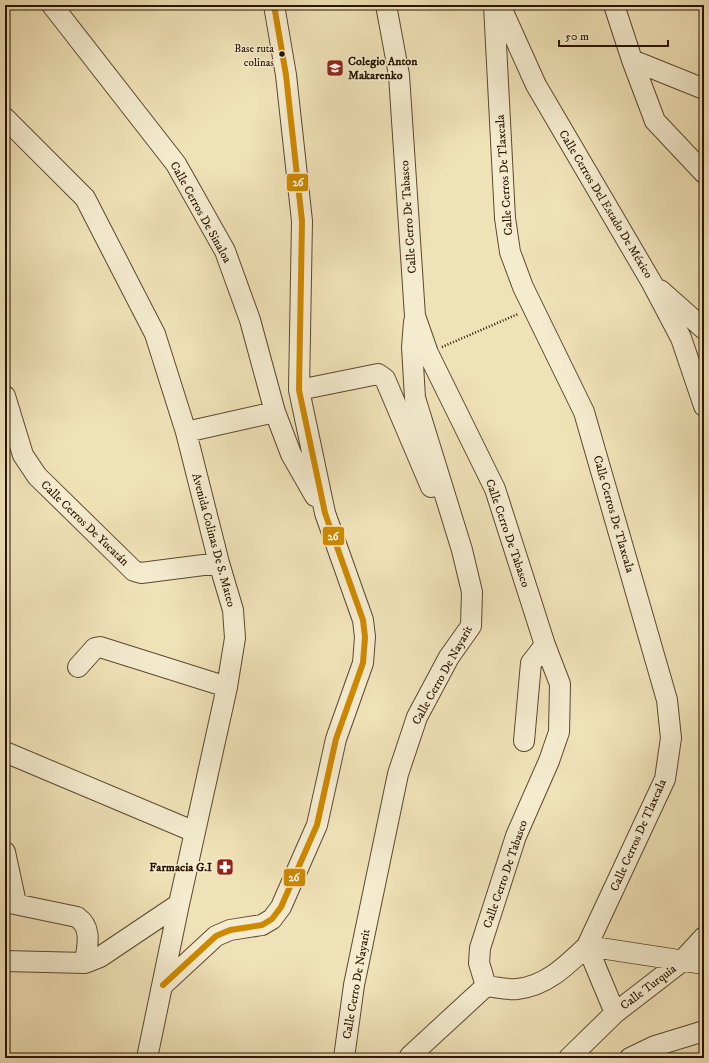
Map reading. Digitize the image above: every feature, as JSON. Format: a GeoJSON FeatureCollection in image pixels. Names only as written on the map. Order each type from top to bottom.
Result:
{"type":"FeatureCollection","features":[{"type":"Feature","properties":{"kind":"street","name":"Calle Cerros De Sinaloa"},"geometry":{"type":"LineString","coordinates":[[52,5],[176,164],[225,251],[250,320],[275,412],[291,454],[325,513]]}},
{"type":"Feature","properties":{"kind":"street"},"geometry":{"type":"LineString","coordinates":[[163,985],[216,936],[230,930],[262,925],[272,919],[281,907],[317,825],[336,739],[363,663],[365,637],[363,620],[325,513],[299,390],[302,221],[286,75],[274,5]]}},
{"type":"Feature","properties":{"kind":"street","name":"Calle Cerro De Tabasco"},"geometry":{"type":"LineString","coordinates":[[386,5],[399,75],[415,316],[428,353],[494,489],[545,645],[560,684],[559,732],[549,761],[516,836],[480,948],[480,969],[486,986]]}},
{"type":"Feature","properties":{"kind":"street","name":"Calle Cerros De Tlaxcala"},"geometry":{"type":"LineString","coordinates":[[494,5],[505,218],[510,252],[532,308],[584,412],[667,700],[671,738],[665,779],[587,946]]}},
{"type":"Feature","properties":{"kind":"street","name":"Calle Cerros Del Estado De México"},"geometry":{"type":"LineString","coordinates":[[500,5],[536,85],[652,283],[681,338],[704,406]]}},
{"type":"Feature","properties":{"kind":"street"},"geometry":{"type":"LineString","coordinates":[[614,5],[632,60],[655,121],[704,173]]}},
{"type":"Feature","properties":{"kind":"street"},"geometry":{"type":"LineString","coordinates":[[632,60],[704,89]]}},
{"type":"Feature","properties":{"kind":"street","name":"Avenida Colinas De S. Mateo"},"geometry":{"type":"LineString","coordinates":[[5,118],[85,198],[155,334],[186,432],[219,563],[233,610],[235,638],[227,687],[147,1058]]}},
{"type":"Feature","properties":{"kind":"street"},"geometry":{"type":"LineString","coordinates":[[652,283],[704,329]]}},
{"type":"Feature","properties":{"kind":"street"},"geometry":{"type":"LineString","coordinates":[[683,309],[704,308]]}},
{"type":"Feature","properties":{"kind":"street","name":"Calle Cerro De Nayarit"},"geometry":{"type":"LineString","coordinates":[[344,1058],[354,985],[398,774],[417,717],[449,657],[471,626],[472,592],[462,550],[415,398],[412,347],[415,316]]}},
{"type":"Feature","properties":{"kind":"street"},"geometry":{"type":"LineString","coordinates":[[299,390],[378,374],[385,379],[432,491],[451,516]]}},
{"type":"Feature","properties":{"kind":"street","name":"Calle Cerros De Yucatán"},"geometry":{"type":"LineString","coordinates":[[5,396],[28,465],[37,476],[134,572],[141,573],[219,563]]}},
{"type":"Feature","properties":{"kind":"street"},"geometry":{"type":"LineString","coordinates":[[186,432],[275,412]]}},
{"type":"Feature","properties":{"kind":"street"},"geometry":{"type":"LineString","coordinates":[[524,741],[531,663],[545,645]]}},
{"type":"Feature","properties":{"kind":"street"},"geometry":{"type":"LineString","coordinates":[[78,667],[95,648],[100,647],[227,687]]}},
{"type":"Feature","properties":{"kind":"street"},"geometry":{"type":"LineString","coordinates":[[5,752],[195,832]]}},
{"type":"Feature","properties":{"kind":"street"},"geometry":{"type":"LineString","coordinates":[[5,852],[10,903],[77,917],[84,922],[88,931],[85,963]]}},
{"type":"Feature","properties":{"kind":"street"},"geometry":{"type":"LineString","coordinates":[[5,961],[85,963],[100,957],[179,904]]}},
{"type":"Feature","properties":{"kind":"street","name":"Calle Turquia"},"geometry":{"type":"LineString","coordinates":[[569,1058],[615,1013],[681,962],[704,937]]}},
{"type":"Feature","properties":{"kind":"street"},"geometry":{"type":"LineString","coordinates":[[587,946],[681,962],[704,964]]}},
{"type":"Feature","properties":{"kind":"street"},"geometry":{"type":"LineString","coordinates":[[410,1056],[486,986],[516,989],[540,983],[562,970],[587,946]]}},
{"type":"Feature","properties":{"kind":"street"},"geometry":{"type":"LineString","coordinates":[[587,946],[615,1013]]}},
{"type":"Feature","properties":{"kind":"street"},"geometry":{"type":"LineString","coordinates":[[630,1058],[654,1046],[704,1030]]}},
{"type":"Feature","properties":{"kind":"path"},"geometry":{"type":"LineString","coordinates":[[428,353],[517,314]]}},
{"type":"Feature","properties":{"kind":"transit line","name":"26"},"geometry":{"type":"LineString","coordinates":[[163,985],[216,936],[230,930],[262,925],[272,919],[281,907],[317,825],[336,739],[363,663],[365,637],[363,620],[325,513],[299,390],[302,221],[286,75],[274,5]]}},
{"type":"Feature","properties":{"kind":"place","name":"Base ruta colinas"},"geometry":{"type":"Point","coordinates":[282,54]}},
{"type":"Feature","properties":{"kind":"place","name":"Colegio Anton Makarenko"},"geometry":{"type":"Point","coordinates":[335,68]}},
{"type":"Feature","properties":{"kind":"place","name":"Farmacia G.I"},"geometry":{"type":"Point","coordinates":[225,867]}}]}
